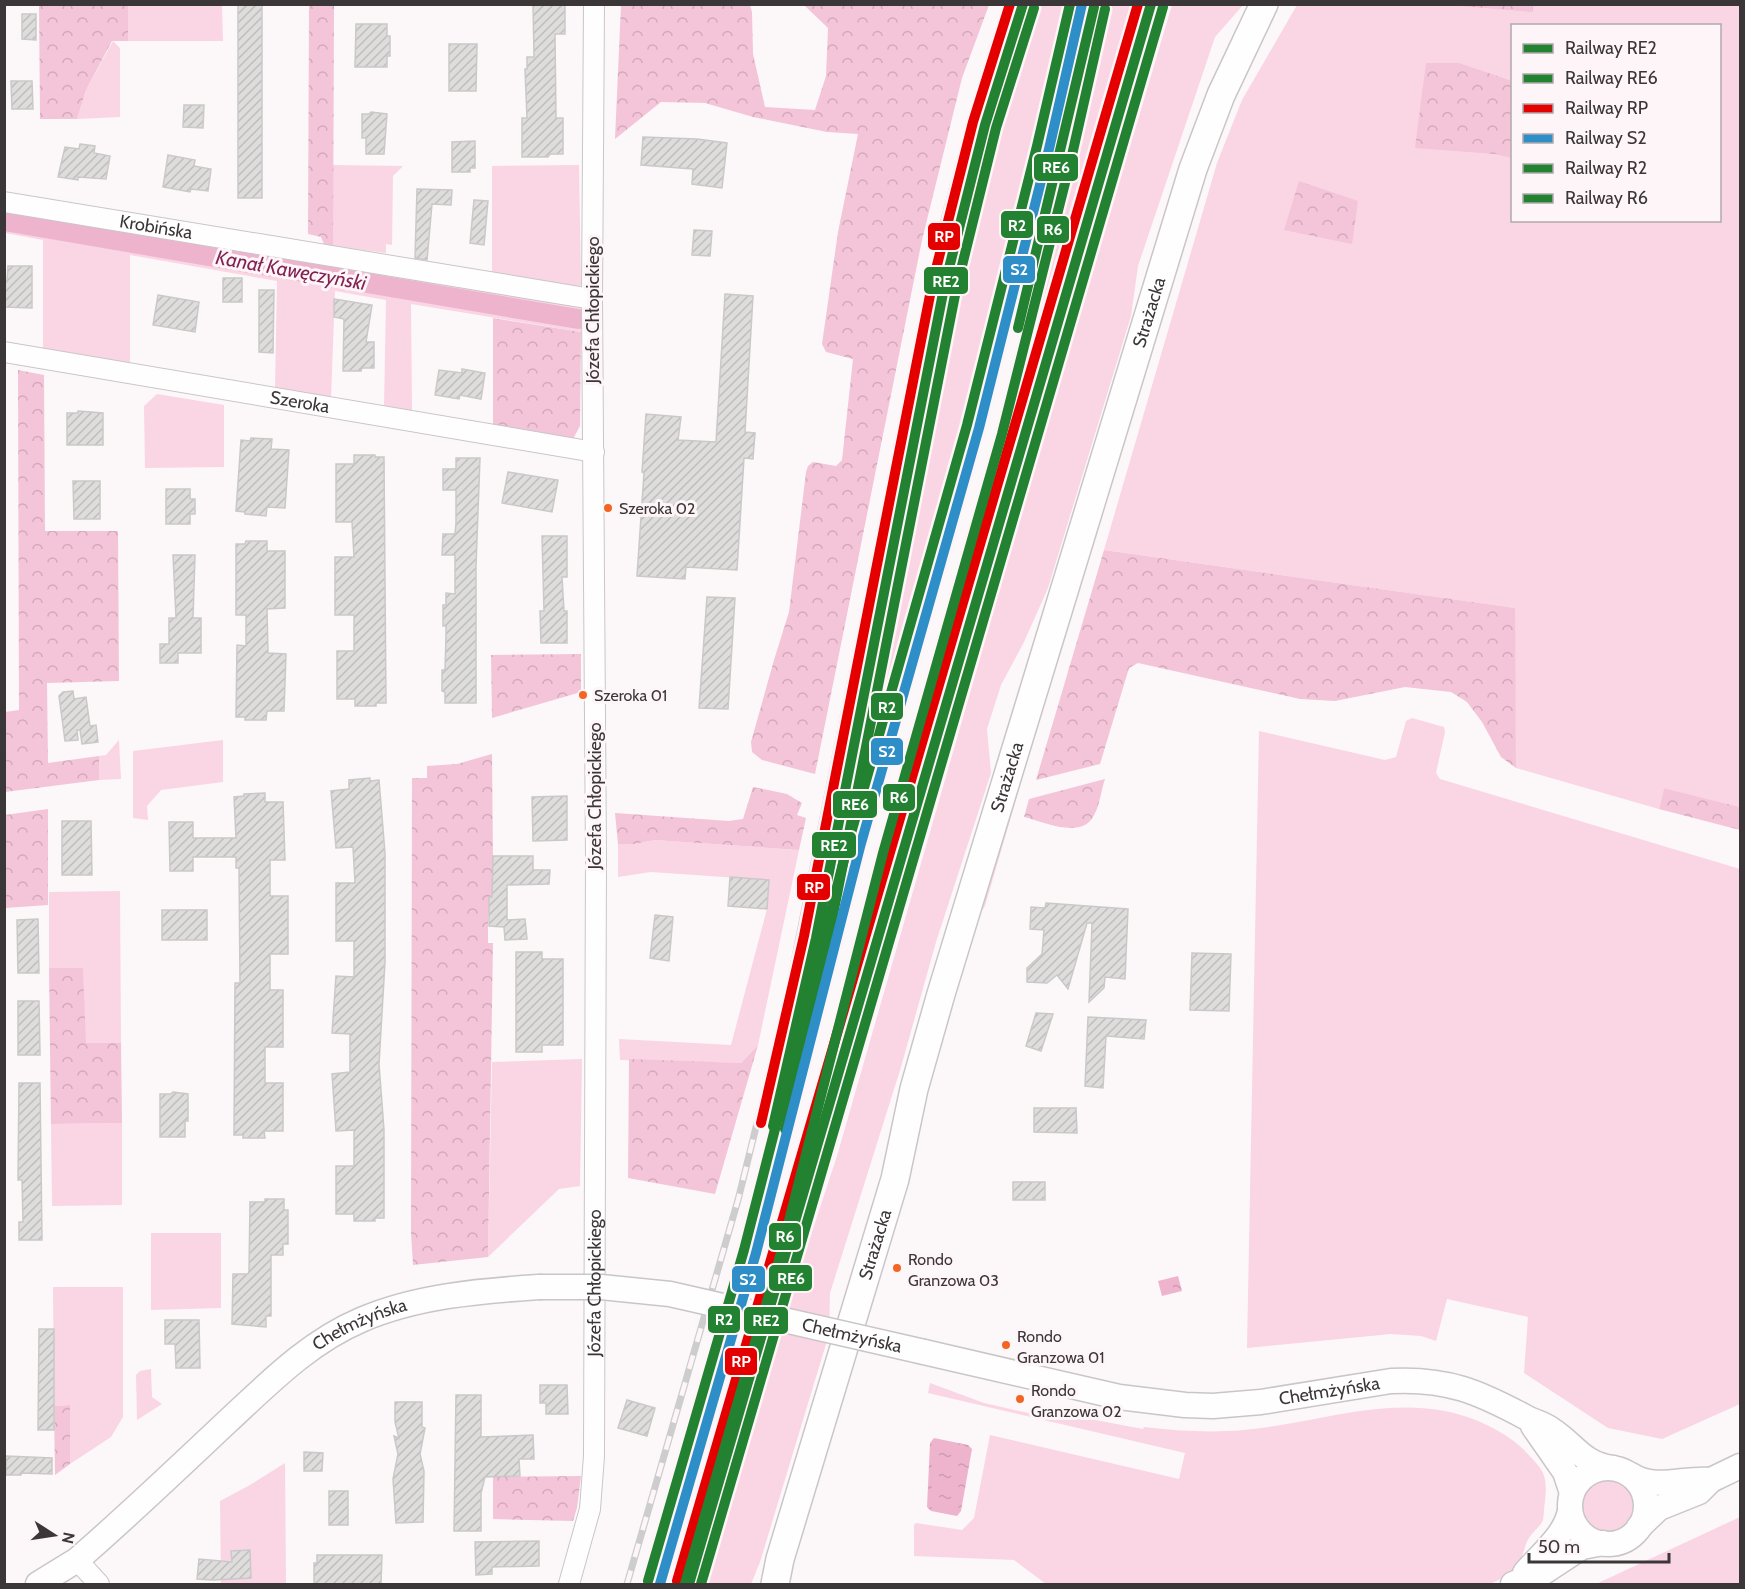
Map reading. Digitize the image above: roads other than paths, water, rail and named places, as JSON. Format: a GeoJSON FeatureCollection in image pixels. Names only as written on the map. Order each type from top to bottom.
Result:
{"type":"FeatureCollection","features":[{"type":"Feature","properties":{"kind":"main road","name":"Strażacka"},"geometry":{"type":"LineString","coordinates":[[767,1584],[778,1572],[895,1179],[914,1089],[941,994],[1157,283],[1208,126],[1234,64],[1264,4]]}},
{"type":"Feature","properties":{"kind":"street","name":"Józefa Chłopickiego"},"geometry":{"type":"LineString","coordinates":[[569,1584],[590,1509],[594,1456],[596,893],[592,299],[594,4]]}},
{"type":"Feature","properties":{"kind":"street","name":"Krobińska"},"geometry":{"type":"LineString","coordinates":[[4,202],[592,299]]}},
{"type":"Feature","properties":{"kind":"street","name":"Szeroka"},"geometry":{"type":"LineString","coordinates":[[4,352],[594,452]]}},
{"type":"Feature","properties":{"kind":"street","name":"Chełmżyńska"},"geometry":{"type":"LineString","coordinates":[[38,1584],[77,1560],[282,1372],[303,1354],[335,1333],[372,1315],[413,1303],[450,1296],[539,1287],[601,1287],[670,1294],[1124,1398],[1185,1405],[1252,1403],[1391,1381],[1436,1383],[1481,1394],[1551,1429],[1588,1461],[1651,1483],[1696,1478],[1710,1480]]}},
{"type":"Feature","properties":{"kind":"street","name":"Chełmżyńska"},"geometry":{"type":"LineString","coordinates":[[1529,1419],[1565,1472],[1571,1502]]}},
{"type":"Feature","properties":{"kind":"street","name":"Chełmżyńska"},"geometry":{"type":"LineString","coordinates":[[1638,1529],[1654,1511],[1698,1492],[1710,1480],[1740,1466]]}},
{"type":"Feature","properties":{"kind":"street"},"geometry":{"type":"LineString","coordinates":[[1596,1470],[1622,1472],[1643,1491],[1646,1511],[1638,1529],[1623,1541],[1582,1547],[1544,1572],[1516,1583],[1560,1533],[1567,1522],[1576,1486],[1588,1473],[1596,1470]]}},
{"type":"Feature","properties":{"kind":"street"},"geometry":{"type":"LineString","coordinates":[[1571,1502],[1576,1526],[1583,1534],[1603,1543]]}},
{"type":"Feature","properties":{"kind":"street"},"geometry":{"type":"LineString","coordinates":[[77,1560],[99,1584]]}},
{"type":"Feature","properties":{"kind":"water"},"geometry":{"type":"Polygon","coordinates":[[[1178,1276],[1182,1291],[1162,1296],[1158,1281],[1178,1276]]]}},
{"type":"Feature","properties":{"kind":"water"},"geometry":{"type":"Polygon","coordinates":[[[934,1438],[968,1445],[972,1449],[961,1511],[957,1516],[931,1511],[927,1507],[930,1443],[934,1438]]]}},
{"type":"Feature","properties":{"kind":"waterway","name":"Kanał Kawęczyński"},"geometry":{"type":"LineString","coordinates":[[4,221],[578,319]]}},
{"type":"Feature","properties":{"kind":"railway"},"geometry":{"type":"LineString","coordinates":[[627,1584],[738,1200],[782,1022],[939,239],[968,129],[1007,4]]}},
{"type":"Feature","properties":{"kind":"rail line","name":"RP"},"geometry":{"type":"LineString","coordinates":[[761,1123],[804,936],[932,285],[973,122],[1010,4]]}},
{"type":"Feature","properties":{"kind":"rail line","name":"RE2"},"geometry":{"type":"LineString","coordinates":[[773,1126],[816,938],[944,288],[985,125],[1023,4]]}},
{"type":"Feature","properties":{"kind":"rail line","name":"R2"},"geometry":{"type":"LineString","coordinates":[[648,1581],[744,1250],[848,844],[967,425],[1070,4]]}},
{"type":"Feature","properties":{"kind":"rail line","name":"S2"},"geometry":{"type":"LineString","coordinates":[[660,1584],[756,1253],[860,847],[979,428],[1049,149],[1082,4]]}},
{"type":"Feature","properties":{"kind":"rail line","name":"RP"},"geometry":{"type":"LineString","coordinates":[[677,1581],[1138,4]]}},
{"type":"Feature","properties":{"kind":"rail line","name":"RE2"},"geometry":{"type":"LineString","coordinates":[[689,1584],[1151,4]]}},
{"type":"Feature","properties":{"kind":"rail line","name":"RE6"},"geometry":{"type":"LineString","coordinates":[[1018,328],[1094,7]]}},
{"type":"Feature","properties":{"kind":"rail line","name":"RE6"},"geometry":{"type":"LineString","coordinates":[[701,1584],[1163,7]]}},
{"type":"Feature","properties":{"kind":"rail line","name":"RE6"},"geometry":{"type":"LineString","coordinates":[[785,1129],[828,940],[956,290],[996,128],[1034,8]]}},
{"type":"Feature","properties":{"kind":"rail line","name":"R6"},"geometry":{"type":"LineString","coordinates":[[685,1584],[779,1260],[883,853],[1002,434],[1072,155],[1105,9]]}},
{"type":"Feature","properties":{"kind":"place","name":"Szeroka 02"},"geometry":{"type":"Point","coordinates":[608,508]}},
{"type":"Feature","properties":{"kind":"place","name":"Szeroka 01"},"geometry":{"type":"Point","coordinates":[583,695]}},
{"type":"Feature","properties":{"kind":"place","name":"Rondo Granzowa 03"},"geometry":{"type":"Point","coordinates":[897,1268]}},
{"type":"Feature","properties":{"kind":"place","name":"Rondo Granzowa 01"},"geometry":{"type":"Point","coordinates":[1006,1345]}},
{"type":"Feature","properties":{"kind":"place","name":"Rondo Granzowa 02"},"geometry":{"type":"Point","coordinates":[1020,1399]}}]}
